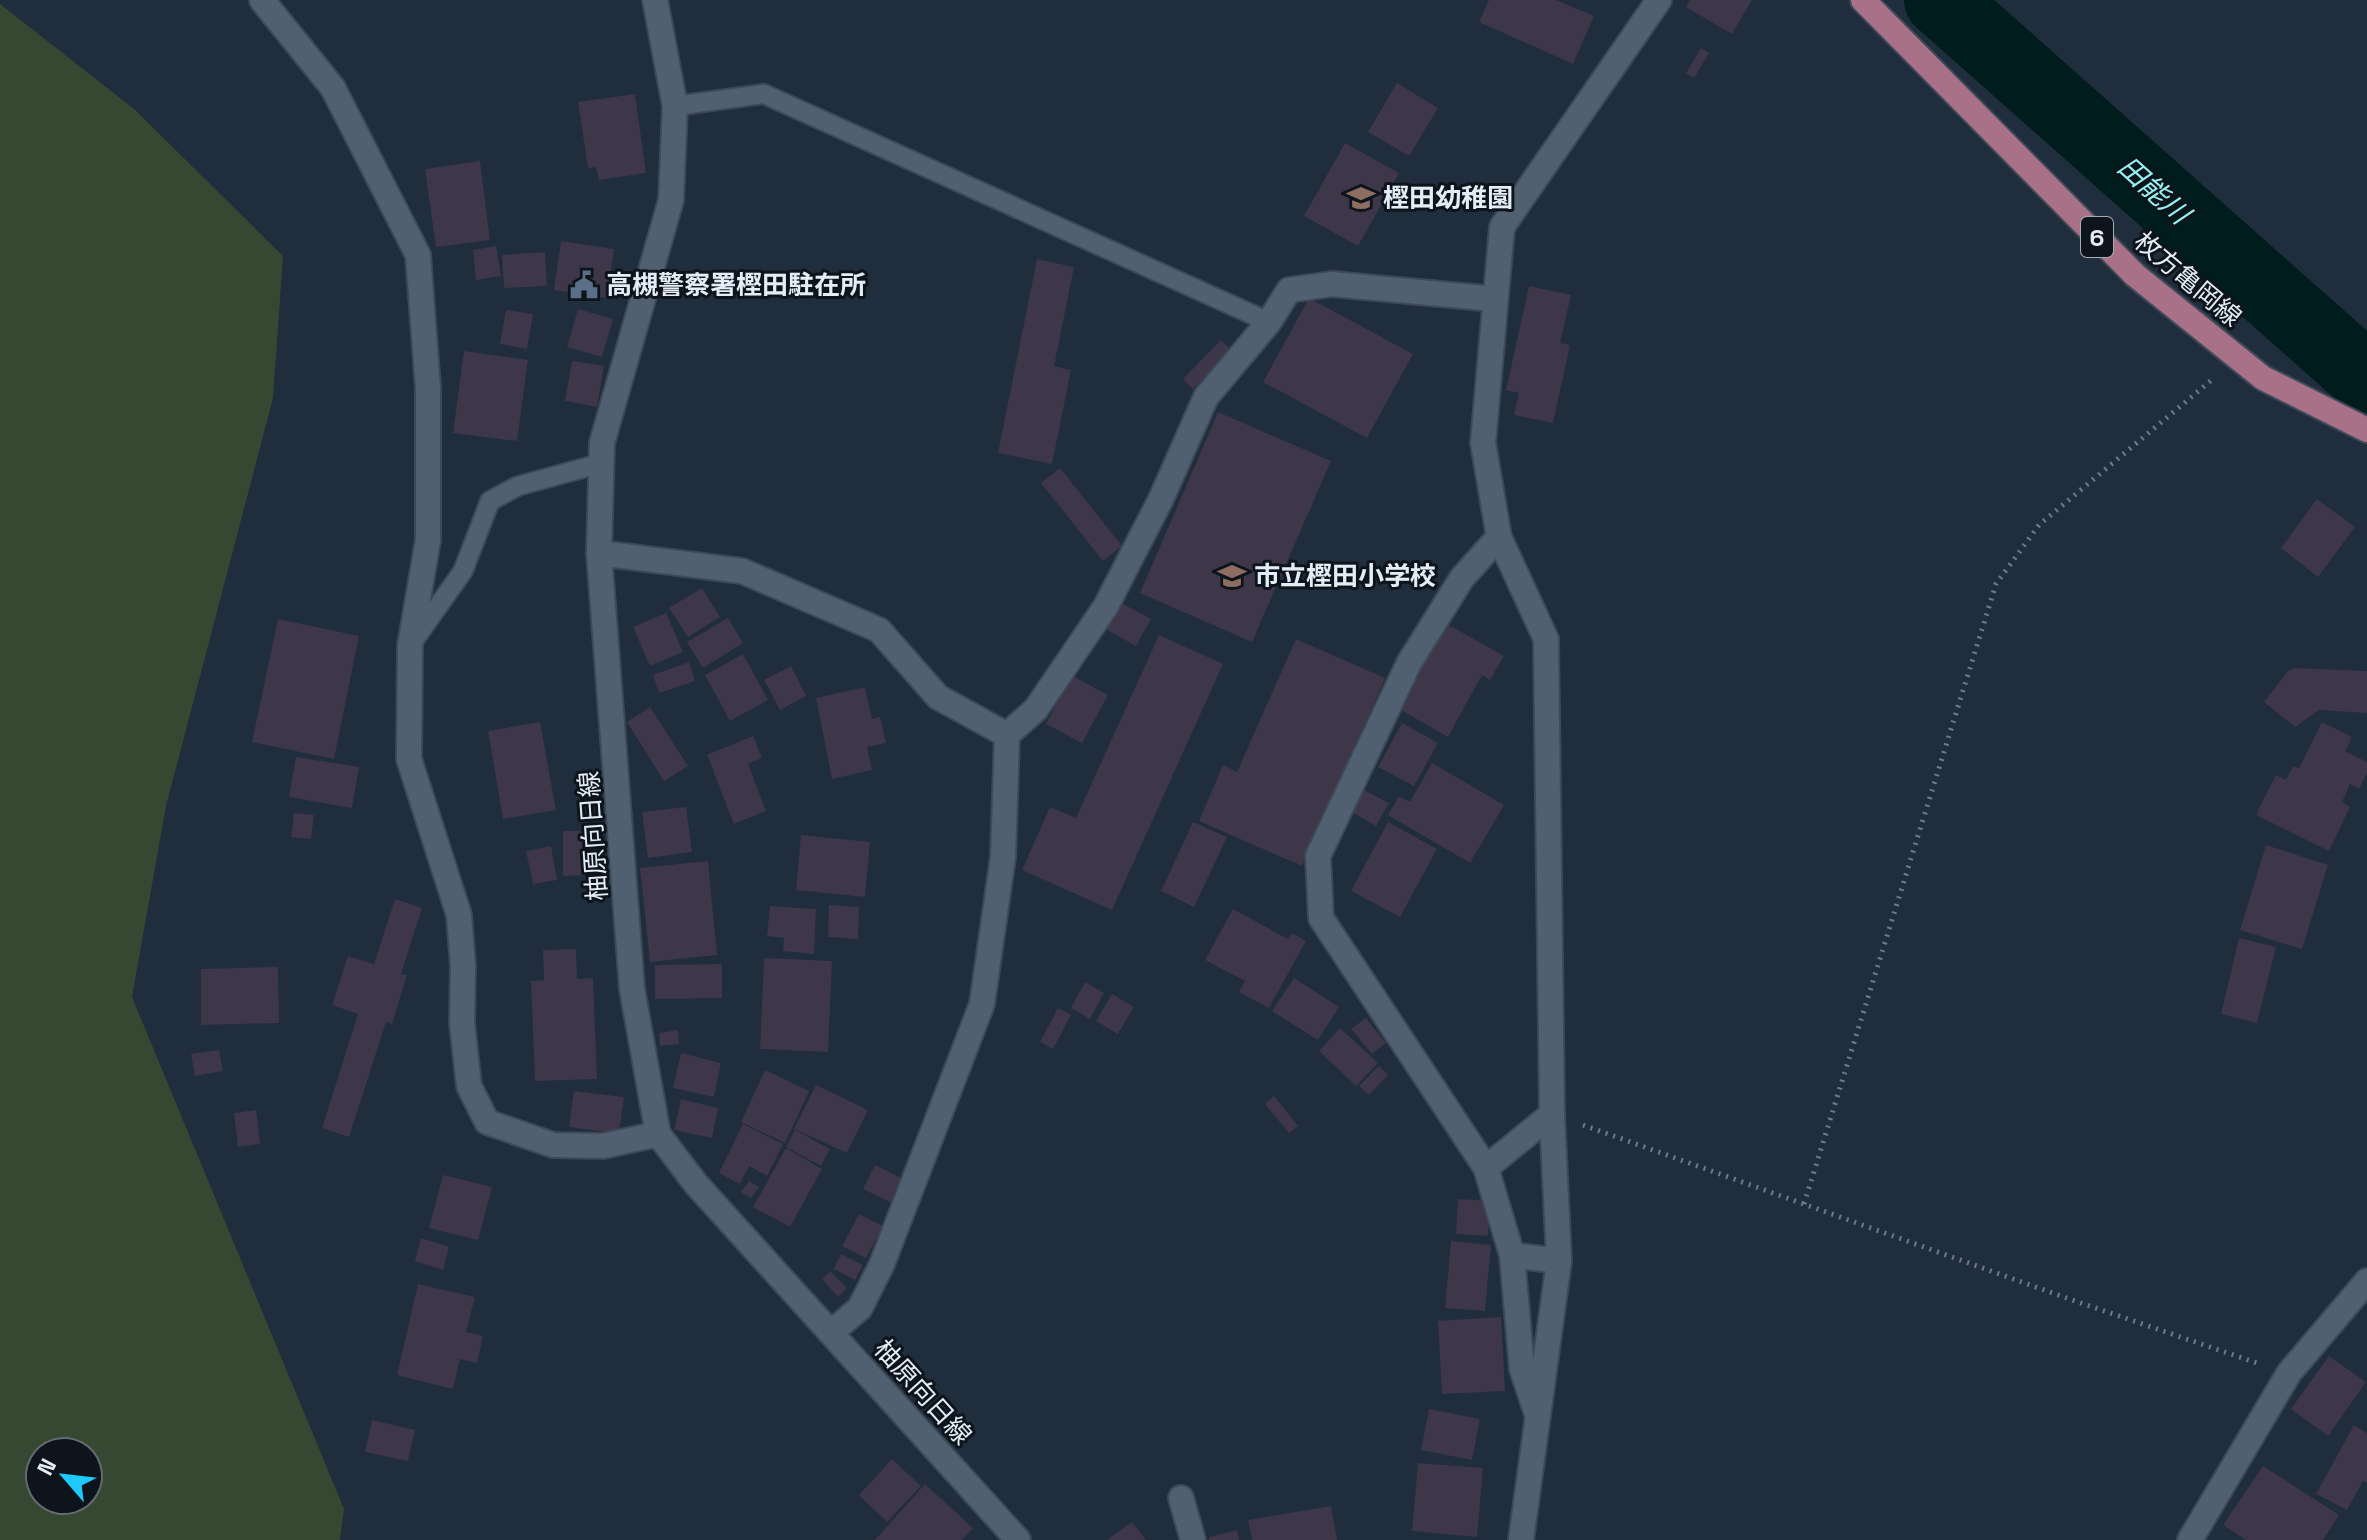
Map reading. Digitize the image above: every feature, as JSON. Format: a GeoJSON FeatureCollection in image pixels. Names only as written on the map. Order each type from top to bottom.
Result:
{"type":"FeatureCollection","features":[{"type":"Feature","properties":{"kind":"main road","name":"枚方亀岡線"},"geometry":{"type":"LineString","coordinates":[[1863,0],[2135,275],[2263,378],[2367,430]]}},
{"type":"Feature","properties":{"kind":"street"},"geometry":{"type":"LineString","coordinates":[[262,0],[333,88],[418,255],[428,388],[428,540],[410,645],[409,759],[459,915],[463,966],[462,1023],[469,1086],[487,1122],[553,1145],[603,1146],[658,1134]]}},
{"type":"Feature","properties":{"kind":"street","name":"柚原向日線"},"geometry":{"type":"LineString","coordinates":[[655,0],[675,106],[671,200],[602,443],[599,553],[632,989],[658,1134],[696,1184],[1018,1540]]}},
{"type":"Feature","properties":{"kind":"street"},"geometry":{"type":"LineString","coordinates":[[1521,1540],[1559,1261],[1552,1114],[1546,639],[1499,537],[1483,443],[1495,299],[1502,227],[1659,0]]}},
{"type":"Feature","properties":{"kind":"street"},"geometry":{"type":"LineString","coordinates":[[832,1332],[860,1308],[882,1264],[982,1004],[1003,857],[1007,735],[1036,709],[1106,606],[1161,499],[1206,397],[1269,322],[1289,290],[1332,284],[1495,299]]}},
{"type":"Feature","properties":{"kind":"street"},"geometry":{"type":"LineString","coordinates":[[1499,537],[1462,578],[1409,663],[1318,856],[1321,918],[1486,1168],[1512,1255],[1522,1369],[1538,1417]]}},
{"type":"Feature","properties":{"kind":"street"},"geometry":{"type":"LineString","coordinates":[[599,553],[742,571],[879,630],[938,697],[1007,735]]}},
{"type":"Feature","properties":{"kind":"street"},"geometry":{"type":"LineString","coordinates":[[1486,1168],[1552,1114]]}},
{"type":"Feature","properties":{"kind":"street"},"geometry":{"type":"LineString","coordinates":[[1512,1255],[1559,1261]]}},
{"type":"Feature","properties":{"kind":"street"},"geometry":{"type":"LineString","coordinates":[[2190,1540],[2289,1373],[2367,1281]]}},
{"type":"Feature","properties":{"kind":"street"},"geometry":{"type":"LineString","coordinates":[[1181,1498],[1193,1540]]}},
{"type":"Feature","properties":{"kind":"lane"},"geometry":{"type":"LineString","coordinates":[[675,106],[764,94],[1269,322]]}},
{"type":"Feature","properties":{"kind":"lane"},"geometry":{"type":"LineString","coordinates":[[410,645],[463,571],[490,501],[518,486],[602,463]]}},
{"type":"Feature","properties":{"kind":"path"},"geometry":{"type":"LineString","coordinates":[[1804,1204],[1996,584],[2039,525],[2238,358]]}},
{"type":"Feature","properties":{"kind":"path"},"geometry":{"type":"LineString","coordinates":[[1552,1114],[2072,1300],[2289,1373]]}},
{"type":"Feature","properties":{"kind":"green space"},"geometry":{"type":"Polygon","coordinates":[[[0,4],[134,109],[283,256],[273,398],[166,806],[132,997],[344,1509],[340,1540],[0,1540],[0,4]]]}},
{"type":"Feature","properties":{"kind":"building"},"geometry":{"type":"Polygon","coordinates":[[[1489,0],[1556,0],[1594,16],[1573,64],[1479,22],[1489,0]]]}},
{"type":"Feature","properties":{"kind":"building"},"geometry":{"type":"Polygon","coordinates":[[[1690,0],[1752,0],[1732,34],[1686,7],[1690,0]]]}},
{"type":"Feature","properties":{"kind":"building"},"geometry":{"type":"Polygon","coordinates":[[[1701,48],[1709,53],[1694,78],[1686,73],[1701,48]]]}},
{"type":"Feature","properties":{"kind":"building"},"geometry":{"type":"Polygon","coordinates":[[[1397,83],[1438,108],[1409,156],[1368,132],[1397,83]]]}},
{"type":"Feature","properties":{"kind":"building"},"geometry":{"type":"Polygon","coordinates":[[[635,94],[646,173],[599,180],[596,167],[588,168],[578,102],[635,94]]]}},
{"type":"Feature","properties":{"kind":"building"},"geometry":{"type":"Polygon","coordinates":[[[1345,143],[1399,173],[1358,246],[1304,216],[1345,143]]]}},
{"type":"Feature","properties":{"kind":"building"},"geometry":{"type":"Polygon","coordinates":[[[480,161],[490,240],[436,247],[425,169],[480,161]]]}},
{"type":"Feature","properties":{"kind":"building"},"geometry":{"type":"Polygon","coordinates":[[[561,241],[614,249],[607,298],[554,290],[561,241]]]}},
{"type":"Feature","properties":{"kind":"building"},"geometry":{"type":"Polygon","coordinates":[[[496,246],[501,276],[476,280],[473,250],[496,246]]]}},
{"type":"Feature","properties":{"kind":"building"},"geometry":{"type":"Polygon","coordinates":[[[545,252],[547,286],[504,288],[502,255],[545,252]]]}},
{"type":"Feature","properties":{"kind":"building"},"geometry":{"type":"Polygon","coordinates":[[[1037,259],[1074,267],[1054,366],[1071,370],[1052,464],[998,453],[1037,259]]]}},
{"type":"Feature","properties":{"kind":"building"},"geometry":{"type":"Polygon","coordinates":[[[1529,286],[1571,295],[1560,343],[1570,345],[1553,423],[1514,415],[1519,393],[1506,390],[1529,286]]]}},
{"type":"Feature","properties":{"kind":"building"},"geometry":{"type":"Polygon","coordinates":[[[1309,298],[1413,354],[1367,438],[1263,382],[1309,298]]]}},
{"type":"Feature","properties":{"kind":"building"},"geometry":{"type":"Polygon","coordinates":[[[578,309],[613,319],[602,357],[567,347],[578,309]]]}},
{"type":"Feature","properties":{"kind":"building"},"geometry":{"type":"Polygon","coordinates":[[[506,310],[533,314],[527,349],[500,344],[506,310]]]}},
{"type":"Feature","properties":{"kind":"building"},"geometry":{"type":"Polygon","coordinates":[[[1221,340],[1231,350],[1193,389],[1183,379],[1221,340]]]}},
{"type":"Feature","properties":{"kind":"building"},"geometry":{"type":"Polygon","coordinates":[[[464,351],[528,360],[517,441],[453,433],[464,351]]]}},
{"type":"Feature","properties":{"kind":"building"},"geometry":{"type":"Polygon","coordinates":[[[572,361],[604,366],[597,407],[565,401],[572,361]]]}},
{"type":"Feature","properties":{"kind":"building"},"geometry":{"type":"Polygon","coordinates":[[[1218,412],[1331,461],[1252,642],[1140,593],[1218,412]]]}},
{"type":"Feature","properties":{"kind":"building"},"geometry":{"type":"Polygon","coordinates":[[[1060,468],[1122,546],[1103,561],[1041,483],[1060,468]]]}},
{"type":"Feature","properties":{"kind":"building"},"geometry":{"type":"Polygon","coordinates":[[[2317,499],[2355,527],[2318,577],[2281,548],[2317,499]]]}},
{"type":"Feature","properties":{"kind":"building"},"geometry":{"type":"Polygon","coordinates":[[[702,588],[720,617],[688,637],[669,608],[702,588]]]}},
{"type":"Feature","properties":{"kind":"building"},"geometry":{"type":"Polygon","coordinates":[[[1116,600],[1151,619],[1136,646],[1102,627],[1116,600]]]}},
{"type":"Feature","properties":{"kind":"building"},"geometry":{"type":"Polygon","coordinates":[[[666,613],[683,652],[650,666],[633,627],[666,613]]]}},
{"type":"Feature","properties":{"kind":"building"},"geometry":{"type":"Polygon","coordinates":[[[728,618],[743,643],[703,668],[687,642],[728,618]]]}},
{"type":"Feature","properties":{"kind":"building"},"geometry":{"type":"Polygon","coordinates":[[[278,619],[359,636],[334,759],[252,742],[278,619]]]}},
{"type":"Feature","properties":{"kind":"building"},"geometry":{"type":"Polygon","coordinates":[[[1447,624],[1504,656],[1490,680],[1482,675],[1448,737],[1399,709],[1447,624]]]}},
{"type":"Feature","properties":{"kind":"building"},"geometry":{"type":"Polygon","coordinates":[[[1159,635],[1223,664],[1112,910],[1022,870],[1050,807],[1076,818],[1159,635]]]}},
{"type":"Feature","properties":{"kind":"building"},"geometry":{"type":"Polygon","coordinates":[[[1296,639],[1385,678],[1302,866],[1199,821],[1223,765],[1237,772],[1296,639]]]}},
{"type":"Feature","properties":{"kind":"building"},"geometry":{"type":"Polygon","coordinates":[[[743,654],[768,700],[730,721],[705,675],[743,654]]]}},
{"type":"Feature","properties":{"kind":"building"},"geometry":{"type":"Polygon","coordinates":[[[689,662],[695,681],[659,693],[653,675],[689,662]]]}},
{"type":"Feature","properties":{"kind":"building"},"geometry":{"type":"Polygon","coordinates":[[[791,666],[806,696],[780,710],[764,680],[791,666]]]}},
{"type":"Feature","properties":{"kind":"building"},"geometry":{"type":"Polygon","coordinates":[[[2295,668],[2367,671],[2367,713],[2319,710],[2295,727],[2264,702],[2288,671],[2295,668]]]}},
{"type":"Feature","properties":{"kind":"building"},"geometry":{"type":"Polygon","coordinates":[[[1071,675],[1108,695],[1082,743],[1046,724],[1071,675]]]}},
{"type":"Feature","properties":{"kind":"building"},"geometry":{"type":"Polygon","coordinates":[[[865,687],[872,719],[880,717],[886,743],[867,747],[872,770],[832,779],[816,698],[865,687]]]}},
{"type":"Feature","properties":{"kind":"building"},"geometry":{"type":"Polygon","coordinates":[[[650,707],[688,766],[664,781],[627,722],[650,707]]]}},
{"type":"Feature","properties":{"kind":"building"},"geometry":{"type":"Polygon","coordinates":[[[540,722],[556,810],[503,819],[488,731],[540,722]]]}},
{"type":"Feature","properties":{"kind":"building"},"geometry":{"type":"Polygon","coordinates":[[[2322,722],[2352,737],[2345,751],[2367,762],[2367,773],[2359,789],[2350,784],[2342,802],[2350,807],[2329,851],[2256,815],[2276,775],[2286,780],[2293,766],[2299,768],[2322,722]]]}},
{"type":"Feature","properties":{"kind":"building"},"geometry":{"type":"Polygon","coordinates":[[[1402,723],[1438,743],[1414,786],[1378,767],[1402,723]]]}},
{"type":"Feature","properties":{"kind":"building"},"geometry":{"type":"Polygon","coordinates":[[[753,736],[762,758],[748,764],[766,811],[734,824],[707,755],[753,736]]]}},
{"type":"Feature","properties":{"kind":"building"},"geometry":{"type":"Polygon","coordinates":[[[296,757],[359,767],[352,808],[289,797],[296,757]]]}},
{"type":"Feature","properties":{"kind":"building"},"geometry":{"type":"Polygon","coordinates":[[[1432,763],[1504,805],[1470,863],[1388,815],[1399,796],[1410,802],[1432,763]]]}},
{"type":"Feature","properties":{"kind":"building"},"geometry":{"type":"Polygon","coordinates":[[[1360,788],[1389,803],[1376,826],[1348,810],[1360,788]]]}},
{"type":"Feature","properties":{"kind":"building"},"geometry":{"type":"Polygon","coordinates":[[[686,807],[692,852],[648,858],[642,812],[686,807]]]}},
{"type":"Feature","properties":{"kind":"building"},"geometry":{"type":"Polygon","coordinates":[[[294,813],[314,815],[311,839],[291,837],[294,813]]]}},
{"type":"Feature","properties":{"kind":"building"},"geometry":{"type":"Polygon","coordinates":[[[1193,822],[1227,837],[1194,907],[1161,891],[1193,822]]]}},
{"type":"Feature","properties":{"kind":"building"},"geometry":{"type":"Polygon","coordinates":[[[1388,822],[1437,849],[1400,917],[1351,891],[1388,822]]]}},
{"type":"Feature","properties":{"kind":"building"},"geometry":{"type":"Polygon","coordinates":[[[563,831],[598,831],[598,875],[563,876],[563,831]]]}},
{"type":"Feature","properties":{"kind":"building"},"geometry":{"type":"Polygon","coordinates":[[[801,835],[870,842],[865,897],[796,890],[801,835]]]}},
{"type":"Feature","properties":{"kind":"building"},"geometry":{"type":"Polygon","coordinates":[[[2266,845],[2328,865],[2302,949],[2240,930],[2266,845]]]}},
{"type":"Feature","properties":{"kind":"building"},"geometry":{"type":"Polygon","coordinates":[[[551,846],[557,880],[533,884],[526,851],[551,846]]]}},
{"type":"Feature","properties":{"kind":"building"},"geometry":{"type":"Polygon","coordinates":[[[708,861],[717,955],[650,962],[640,868],[708,861]]]}},
{"type":"Feature","properties":{"kind":"building"},"geometry":{"type":"Polygon","coordinates":[[[395,899],[422,908],[401,974],[407,975],[392,1024],[386,1022],[349,1137],[322,1128],[358,1014],[332,1005],[348,956],[374,964],[395,899]]]}},
{"type":"Feature","properties":{"kind":"building"},"geometry":{"type":"Polygon","coordinates":[[[829,905],[859,907],[858,939],[828,937],[829,905]]]}},
{"type":"Feature","properties":{"kind":"building"},"geometry":{"type":"Polygon","coordinates":[[[770,906],[816,909],[814,954],[783,951],[784,938],[767,936],[770,906]]]}},
{"type":"Feature","properties":{"kind":"building"},"geometry":{"type":"Polygon","coordinates":[[[1233,909],[1288,939],[1292,933],[1306,941],[1269,1008],[1239,992],[1245,981],[1205,960],[1233,909]]]}},
{"type":"Feature","properties":{"kind":"building"},"geometry":{"type":"Polygon","coordinates":[[[2239,938],[2276,947],[2257,1023],[2221,1014],[2239,938]]]}},
{"type":"Feature","properties":{"kind":"building"},"geometry":{"type":"Polygon","coordinates":[[[576,949],[577,979],[593,978],[597,1079],[535,1081],[531,981],[544,980],[543,950],[576,949]]]}},
{"type":"Feature","properties":{"kind":"building"},"geometry":{"type":"Polygon","coordinates":[[[764,958],[832,961],[828,1052],[760,1049],[764,958]]]}},
{"type":"Feature","properties":{"kind":"building"},"geometry":{"type":"Polygon","coordinates":[[[722,964],[722,998],[655,999],[655,965],[722,964]]]}},
{"type":"Feature","properties":{"kind":"building"},"geometry":{"type":"Polygon","coordinates":[[[278,967],[279,1023],[201,1025],[201,969],[278,967]]]}},
{"type":"Feature","properties":{"kind":"building"},"geometry":{"type":"Polygon","coordinates":[[[1294,978],[1339,1007],[1318,1040],[1272,1011],[1294,978]]]}},
{"type":"Feature","properties":{"kind":"building"},"geometry":{"type":"Polygon","coordinates":[[[1085,982],[1104,993],[1090,1019],[1071,1008],[1085,982]]]}},
{"type":"Feature","properties":{"kind":"building"},"geometry":{"type":"Polygon","coordinates":[[[1112,994],[1134,1007],[1118,1034],[1096,1021],[1112,994]]]}},
{"type":"Feature","properties":{"kind":"building"},"geometry":{"type":"Polygon","coordinates":[[[1058,1008],[1071,1015],[1053,1049],[1040,1042],[1058,1008]]]}},
{"type":"Feature","properties":{"kind":"building"},"geometry":{"type":"Polygon","coordinates":[[[1366,1018],[1386,1043],[1372,1054],[1351,1029],[1366,1018]]]}},
{"type":"Feature","properties":{"kind":"building"},"geometry":{"type":"Polygon","coordinates":[[[1340,1028],[1378,1063],[1356,1086],[1319,1051],[1340,1028]]]}},
{"type":"Feature","properties":{"kind":"building"},"geometry":{"type":"Polygon","coordinates":[[[678,1030],[679,1044],[660,1046],[659,1033],[678,1030]]]}},
{"type":"Feature","properties":{"kind":"building"},"geometry":{"type":"Polygon","coordinates":[[[219,1050],[223,1071],[195,1076],[191,1054],[219,1050]]]}},
{"type":"Feature","properties":{"kind":"building"},"geometry":{"type":"Polygon","coordinates":[[[681,1053],[721,1063],[714,1097],[673,1088],[681,1053]]]}},
{"type":"Feature","properties":{"kind":"building"},"geometry":{"type":"Polygon","coordinates":[[[1379,1066],[1388,1075],[1369,1095],[1359,1086],[1379,1066]]]}},
{"type":"Feature","properties":{"kind":"building"},"geometry":{"type":"Polygon","coordinates":[[[765,1070],[809,1091],[785,1143],[741,1122],[765,1070]]]}},
{"type":"Feature","properties":{"kind":"building"},"geometry":{"type":"Polygon","coordinates":[[[816,1085],[868,1110],[847,1153],[794,1129],[816,1085]]]}},
{"type":"Feature","properties":{"kind":"building"},"geometry":{"type":"Polygon","coordinates":[[[574,1091],[624,1097],[619,1134],[569,1127],[574,1091]]]}},
{"type":"Feature","properties":{"kind":"building"},"geometry":{"type":"Polygon","coordinates":[[[1274,1096],[1298,1126],[1289,1133],[1265,1104],[1274,1096]]]}},
{"type":"Feature","properties":{"kind":"building"},"geometry":{"type":"Polygon","coordinates":[[[681,1099],[718,1108],[712,1138],[674,1130],[681,1099]]]}},
{"type":"Feature","properties":{"kind":"building"},"geometry":{"type":"Polygon","coordinates":[[[256,1110],[260,1144],[238,1147],[234,1113],[256,1110]]]}},
{"type":"Feature","properties":{"kind":"building"},"geometry":{"type":"Polygon","coordinates":[[[743,1124],[783,1144],[767,1176],[749,1166],[740,1184],[719,1173],[743,1124]]]}},
{"type":"Feature","properties":{"kind":"building"},"geometry":{"type":"Polygon","coordinates":[[[795,1130],[830,1149],[821,1166],[786,1147],[795,1130]]]}},
{"type":"Feature","properties":{"kind":"building"},"geometry":{"type":"Polygon","coordinates":[[[786,1148],[822,1169],[790,1227],[753,1207],[786,1148]]]}},
{"type":"Feature","properties":{"kind":"building"},"geometry":{"type":"Polygon","coordinates":[[[875,1165],[903,1179],[892,1203],[863,1189],[875,1165]]]}},
{"type":"Feature","properties":{"kind":"building"},"geometry":{"type":"Polygon","coordinates":[[[443,1175],[492,1187],[478,1240],[429,1228],[443,1175]]]}},
{"type":"Feature","properties":{"kind":"building"},"geometry":{"type":"Polygon","coordinates":[[[749,1181],[759,1187],[751,1198],[741,1192],[749,1181]]]}},
{"type":"Feature","properties":{"kind":"building"},"geometry":{"type":"Polygon","coordinates":[[[1458,1199],[1490,1201],[1488,1236],[1456,1234],[1458,1199]]]}},
{"type":"Feature","properties":{"kind":"building"},"geometry":{"type":"Polygon","coordinates":[[[859,1214],[883,1226],[866,1258],[842,1246],[859,1214]]]}},
{"type":"Feature","properties":{"kind":"building"},"geometry":{"type":"Polygon","coordinates":[[[421,1238],[449,1247],[443,1270],[415,1261],[421,1238]]]}},
{"type":"Feature","properties":{"kind":"building"},"geometry":{"type":"Polygon","coordinates":[[[1451,1241],[1491,1245],[1485,1311],[1445,1308],[1451,1241]]]}},
{"type":"Feature","properties":{"kind":"building"},"geometry":{"type":"Polygon","coordinates":[[[841,1254],[863,1265],[855,1280],[834,1269],[841,1254]]]}},
{"type":"Feature","properties":{"kind":"building"},"geometry":{"type":"Polygon","coordinates":[[[830,1271],[847,1288],[838,1297],[822,1279],[830,1271]]]}},
{"type":"Feature","properties":{"kind":"building"},"geometry":{"type":"Polygon","coordinates":[[[418,1284],[475,1297],[466,1332],[483,1336],[477,1363],[460,1359],[453,1389],[397,1375],[418,1284]]]}},
{"type":"Feature","properties":{"kind":"building"},"geometry":{"type":"Polygon","coordinates":[[[1501,1317],[1505,1391],[1442,1394],[1438,1321],[1501,1317]]]}},
{"type":"Feature","properties":{"kind":"building"},"geometry":{"type":"Polygon","coordinates":[[[2329,1356],[2366,1382],[2328,1436],[2291,1409],[2329,1356]]]}},
{"type":"Feature","properties":{"kind":"building"},"geometry":{"type":"Polygon","coordinates":[[[1429,1409],[1480,1419],[1472,1460],[1421,1450],[1429,1409]]]}},
{"type":"Feature","properties":{"kind":"building"},"geometry":{"type":"Polygon","coordinates":[[[372,1420],[415,1430],[408,1461],[365,1452],[372,1420]]]}},
{"type":"Feature","properties":{"kind":"building"},"geometry":{"type":"Polygon","coordinates":[[[2354,1425],[2367,1433],[2367,1483],[2363,1481],[2347,1510],[2316,1494],[2354,1425]]]}},
{"type":"Feature","properties":{"kind":"building"},"geometry":{"type":"Polygon","coordinates":[[[892,1459],[921,1486],[887,1522],[859,1495],[892,1459]]]}},
{"type":"Feature","properties":{"kind":"building"},"geometry":{"type":"Polygon","coordinates":[[[1418,1463],[1483,1468],[1477,1537],[1412,1531],[1418,1463]]]}},
{"type":"Feature","properties":{"kind":"building"},"geometry":{"type":"Polygon","coordinates":[[[2263,1466],[2339,1515],[2323,1540],[2246,1540],[2223,1525],[2263,1466]]]}},
{"type":"Feature","properties":{"kind":"building"},"geometry":{"type":"Polygon","coordinates":[[[925,1484],[973,1528],[962,1540],[875,1540],[925,1484]]]}},
{"type":"Feature","properties":{"kind":"building"},"geometry":{"type":"Polygon","coordinates":[[[1331,1506],[1337,1540],[1252,1540],[1248,1520],[1331,1506]]]}},
{"type":"Feature","properties":{"kind":"building"},"geometry":{"type":"Polygon","coordinates":[[[1132,1522],[1146,1540],[1107,1540],[1132,1522]]]}},
{"type":"Feature","properties":{"kind":"building"},"geometry":{"type":"Polygon","coordinates":[[[1237,1530],[1239,1540],[1209,1540],[1209,1537],[1237,1530]]]}},
{"type":"Feature","properties":{"kind":"waterway","name":"田能川"},"geometry":{"type":"LineString","coordinates":[[1940,0],[2367,379]]}},
{"type":"Feature","properties":{"kind":"place","name":"樫田幼稚園"},"geometry":{"type":"Point","coordinates":[1361,198]}},
{"type":"Feature","properties":{"kind":"place","name":"高槻警察署樫田駐在所"},"geometry":{"type":"Point","coordinates":[584,285]}},
{"type":"Feature","properties":{"kind":"place","name":"市立樫田小学校"},"geometry":{"type":"Point","coordinates":[1232,576]}}]}
